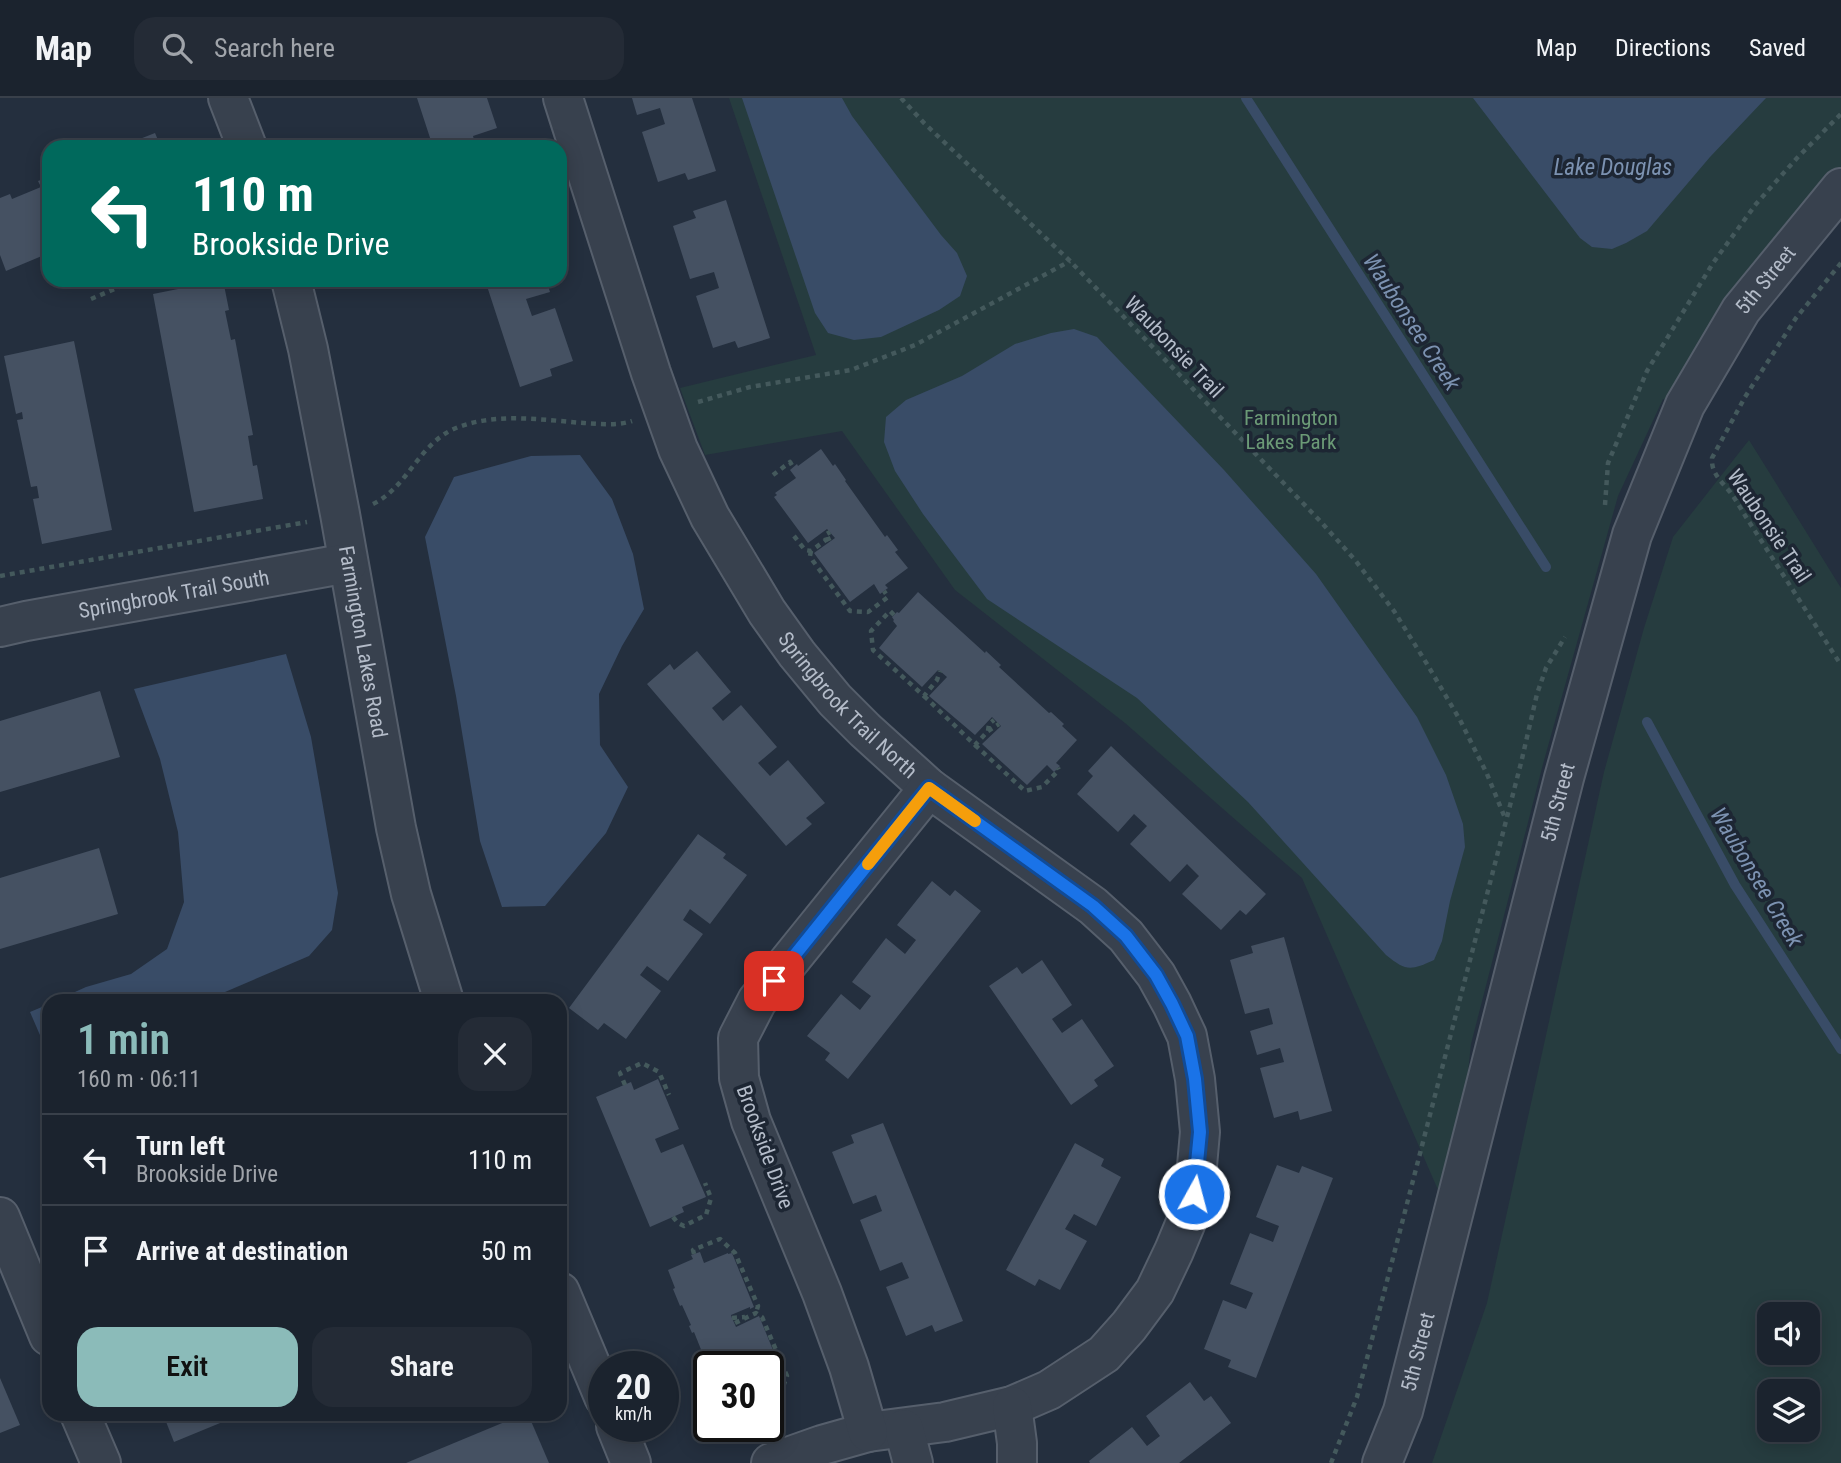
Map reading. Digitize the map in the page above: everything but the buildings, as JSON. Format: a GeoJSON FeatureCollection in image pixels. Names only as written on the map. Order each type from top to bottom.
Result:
{"type":"FeatureCollection","features":[{"type":"Feature","properties":{"kind":"street"},"geometry":{"type":"LineString","coordinates":[[228,98],[244,140]]}},
{"type":"Feature","properties":{"kind":"street","name":"Springbrook Trail North"},"geometry":{"type":"LineString","coordinates":[[562,98],[678,449],[710,517],[767,612],[835,700],[929,788],[1093,906],[1126,936],[1156,975],[1172,1004],[1187,1036],[1195,1079],[1200,1132],[1191,1210],[1155,1291],[1104,1354],[1049,1390],[1012,1406],[895,1441],[822,1445],[771,1463]]}},
{"type":"Feature","properties":{"kind":"street","name":"5th Street"},"geometry":{"type":"LineString","coordinates":[[1382,1463],[1403,1411],[1564,778],[1632,535],[1685,405],[1741,310],[1841,188]]}},
{"type":"Feature","properties":{"kind":"street","name":"Farmington Lakes Road"},"geometry":{"type":"LineString","coordinates":[[292,287],[308,349],[396,828],[411,894],[442,994]]}},
{"type":"Feature","properties":{"kind":"street","name":"Springbrook Trail South"},"geometry":{"type":"LineString","coordinates":[[0,627],[348,563]]}},
{"type":"Feature","properties":{"kind":"street","name":"Brookside Drive"},"geometry":{"type":"LineString","coordinates":[[895,1441],[849,1367],[825,1301],[751,1121],[739,1078],[738,1038],[757,1001],[929,788]]}},
{"type":"Feature","properties":{"kind":"street"},"geometry":{"type":"LineString","coordinates":[[0,1217],[42,1319]]}},
{"type":"Feature","properties":{"kind":"street"},"geometry":{"type":"LineString","coordinates":[[567,1309],[588,1359]]}},
{"type":"Feature","properties":{"kind":"street"},"geometry":{"type":"LineString","coordinates":[[1012,1406],[1017,1463]]}},
{"type":"Feature","properties":{"kind":"street"},"geometry":{"type":"LineString","coordinates":[[83,1421],[101,1463]]}},
{"type":"Feature","properties":{"kind":"street"},"geometry":{"type":"LineString","coordinates":[[622,1442],[631,1463]]}},
{"type":"Feature","properties":{"kind":"path","name":"Waubonsie Trail"},"geometry":{"type":"LineString","coordinates":[[901,98],[1070,261],[1355,560],[1394,611],[1460,720],[1506,818],[1357,1397],[1331,1463]]}},
{"type":"Feature","properties":{"kind":"path"},"geometry":{"type":"LineString","coordinates":[[686,406],[750,387],[851,370],[915,345],[1070,261]]}},
{"type":"Feature","properties":{"kind":"path","name":"Waubonsie Trail"},"geometry":{"type":"LineString","coordinates":[[1841,263],[1796,318],[1752,386],[1712,457],[1714,473],[1731,493],[1841,665]]}},
{"type":"Feature","properties":{"kind":"path"},"geometry":{"type":"LineString","coordinates":[[91,299],[119,287]]}},
{"type":"Feature","properties":{"kind":"path"},"geometry":{"type":"LineString","coordinates":[[368,507],[396,488],[433,443],[452,429],[476,421],[502,418],[606,424],[637,420]]}},
{"type":"Feature","properties":{"kind":"path"},"geometry":{"type":"LineString","coordinates":[[773,475],[790,462],[793,467]]}},
{"type":"Feature","properties":{"kind":"path"},"geometry":{"type":"LineString","coordinates":[[0,576],[312,521]]}},
{"type":"Feature","properties":{"kind":"path"},"geometry":{"type":"LineString","coordinates":[[794,536],[805,550],[811,551],[826,540],[825,535],[832,534]]}},
{"type":"Feature","properties":{"kind":"path"},"geometry":{"type":"LineString","coordinates":[[811,551],[813,561],[850,611],[868,612],[888,597],[884,591]]}},
{"type":"Feature","properties":{"kind":"path"},"geometry":{"type":"LineString","coordinates":[[894,615],[890,611],[871,631],[873,650],[1025,791],[1042,787],[1058,768]]}},
{"type":"Feature","properties":{"kind":"path"},"geometry":{"type":"LineString","coordinates":[[924,696],[942,673]]}},
{"type":"Feature","properties":{"kind":"path"},"geometry":{"type":"LineString","coordinates":[[975,745],[988,730],[989,724],[996,722]]}},
{"type":"Feature","properties":{"kind":"path"},"geometry":{"type":"LineString","coordinates":[[625,1085],[620,1073],[642,1063],[659,1072],[669,1095]]}},
{"type":"Feature","properties":{"kind":"path"},"geometry":{"type":"LineString","coordinates":[[673,1217],[684,1226],[706,1215],[711,1198],[705,1183]]}},
{"type":"Feature","properties":{"kind":"path"},"geometry":{"type":"LineString","coordinates":[[694,1254],[693,1250],[720,1240],[735,1253],[758,1306],[756,1313]]}},
{"type":"Feature","properties":{"kind":"path"},"geometry":{"type":"LineString","coordinates":[[734,1321],[756,1313]]}},
{"type":"Feature","properties":{"kind":"path"},"geometry":{"type":"LineString","coordinates":[[756,1313],[762,1317],[776,1351]]}},
{"type":"Feature","properties":{"kind":"green space","name":"Farmington Lakes Park"},"geometry":{"type":"Polygon","coordinates":[[[729,98],[1841,98],[1841,188],[1685,405],[1663,399],[1618,496],[1543,764],[1471,1044],[1452,1222],[1302,878],[1125,723],[955,590],[842,431],[705,455],[680,388],[816,355],[729,98]]]}},
{"type":"Feature","properties":{"kind":"green space"},"geometry":{"type":"Polygon","coordinates":[[[1749,440],[1841,588],[1841,1463],[1432,1463],[1487,1303],[1604,772],[1644,628],[1673,537],[1749,440]]]}},
{"type":"Feature","properties":{"kind":"water"},"geometry":{"type":"Polygon","coordinates":[[[742,98],[842,98],[852,116],[957,253],[967,276],[960,296],[939,310],[881,337],[854,340],[828,333],[815,313],[742,98]]]}},
{"type":"Feature","properties":{"kind":"water","name":"Lake Douglas"},"geometry":{"type":"Polygon","coordinates":[[[1473,98],[1766,98],[1710,157],[1647,231],[1612,249],[1592,247],[1580,238],[1473,98]]]}},
{"type":"Feature","properties":{"kind":"water"},"geometry":{"type":"Polygon","coordinates":[[[1074,329],[1097,337],[1224,470],[1316,574],[1417,717],[1446,775],[1463,824],[1465,847],[1442,941],[1434,960],[1408,968],[1386,955],[1248,802],[1137,698],[987,599],[923,514],[895,471],[884,442],[886,417],[906,400],[962,376],[1015,344],[1074,329]]]}},
{"type":"Feature","properties":{"kind":"water"},"geometry":{"type":"Polygon","coordinates":[[[580,455],[612,499],[633,554],[644,609],[622,646],[599,694],[600,745],[628,787],[606,833],[545,906],[502,907],[480,841],[456,696],[425,537],[454,477],[531,456],[580,455]]]}},
{"type":"Feature","properties":{"kind":"water"},"geometry":{"type":"Polygon","coordinates":[[[286,654],[311,737],[338,893],[332,930],[309,956],[220,994],[70,994],[131,974],[167,949],[184,902],[178,832],[160,759],[134,689],[286,654]]]}},
{"type":"Feature","properties":{"kind":"water"},"geometry":{"type":"Polygon","coordinates":[[[42,1007],[42,1040],[30,1012],[42,1007]]]}},
{"type":"Feature","properties":{"kind":"waterway","name":"Waubonsee Creek"},"geometry":{"type":"LineString","coordinates":[[1246,98],[1546,567]]}},
{"type":"Feature","properties":{"kind":"waterway","name":"Waubonsee Creek"},"geometry":{"type":"LineString","coordinates":[[1647,722],[1735,885],[1841,1049]]}},
{"type":"Feature","properties":{"kind":"slow traffic"},"geometry":{"type":"LineString","coordinates":[[868,864],[929,788],[975,821]]}},
{"type":"Feature","properties":{"kind":"route"},"geometry":{"type":"LineString","coordinates":[[774,981],[929,788],[1093,906],[1126,936],[1156,975],[1187,1036],[1195,1079],[1200,1132],[1194,1194]]}}]}
